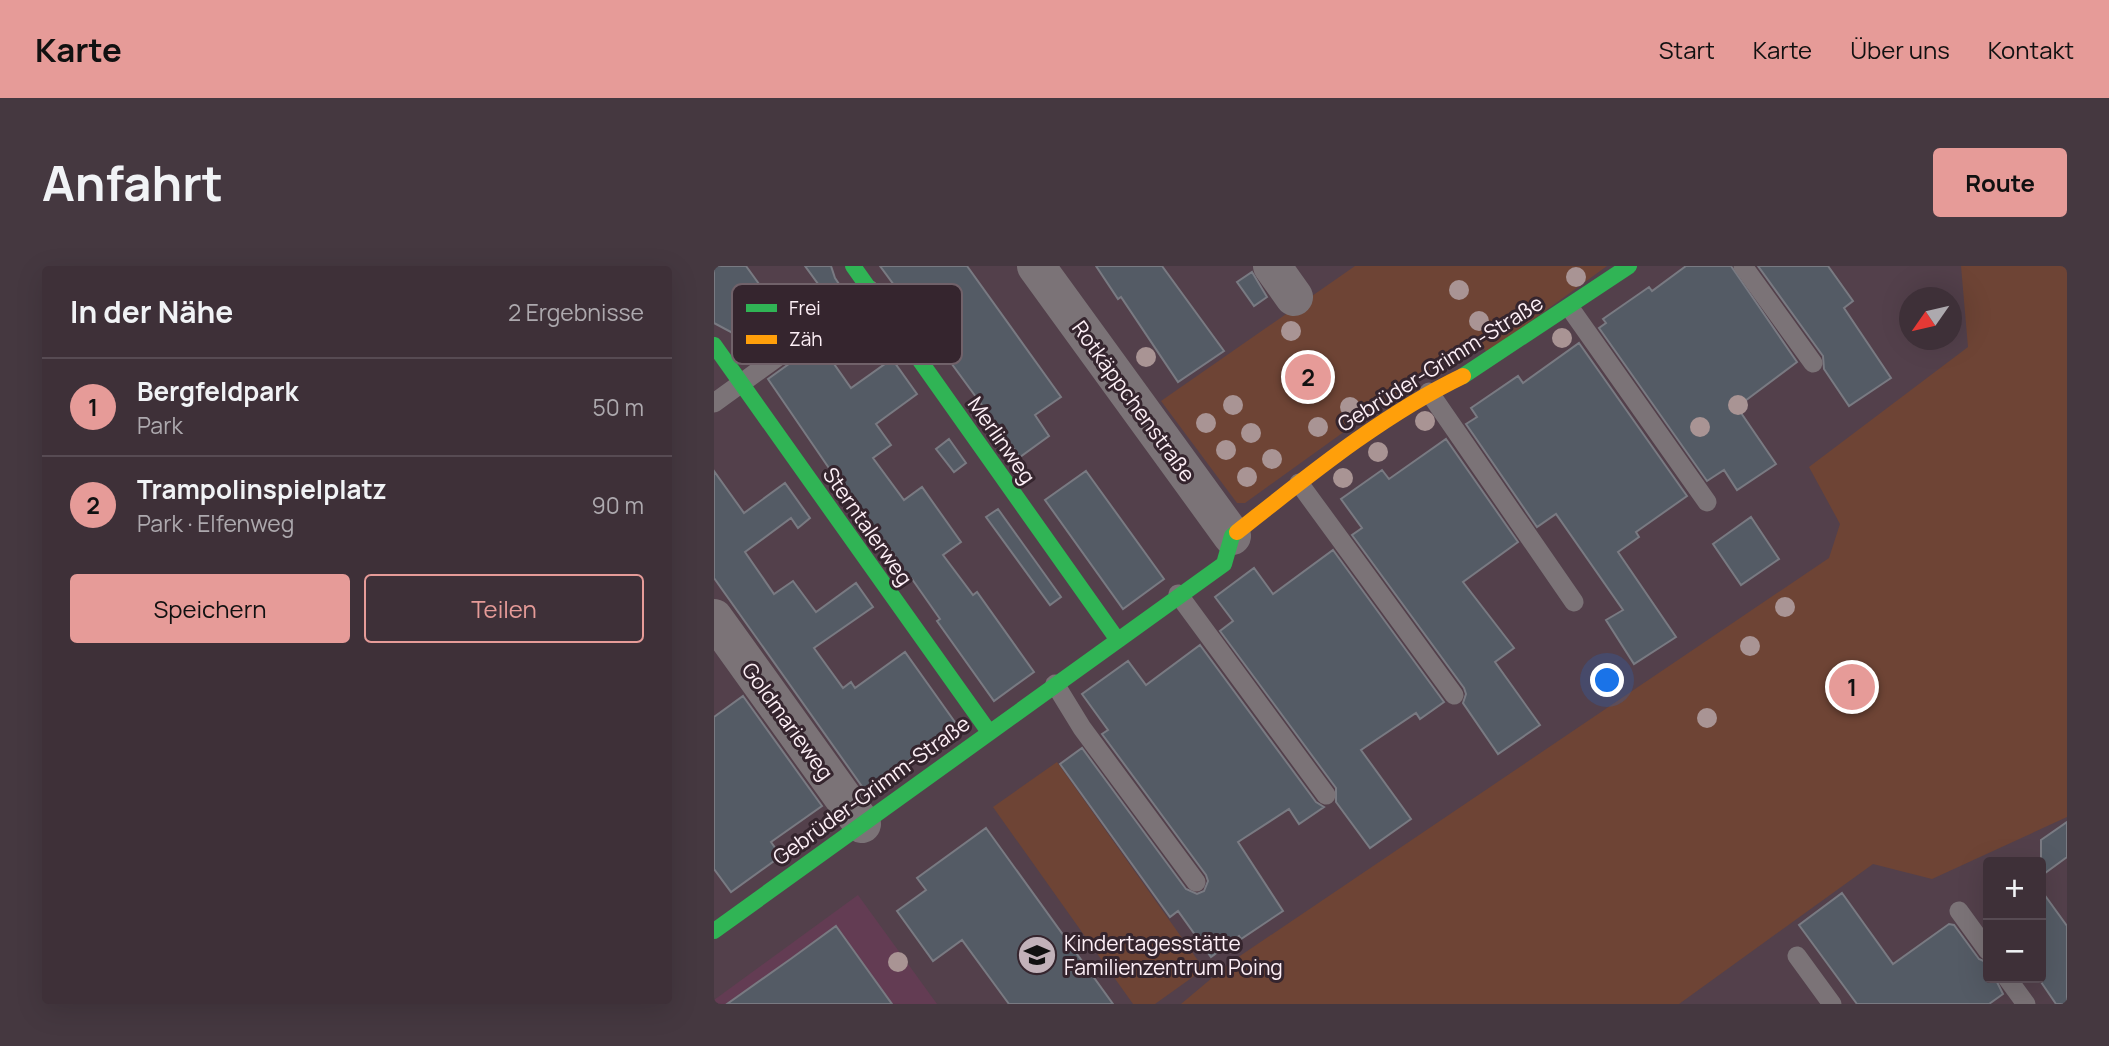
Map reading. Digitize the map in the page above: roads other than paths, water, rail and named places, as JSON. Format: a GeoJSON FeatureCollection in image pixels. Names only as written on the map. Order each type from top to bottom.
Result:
{"type":"FeatureCollection","features":[{"type":"Feature","properties":{"kind":"street","name":"Merlinweg"},"geometry":{"type":"LineString","coordinates":[[853,266],[866,284]]}},
{"type":"Feature","properties":{"kind":"street","name":"Rotkäppchenstraße"},"geometry":{"type":"LineString","coordinates":[[1036,266],[1232,536]]}},
{"type":"Feature","properties":{"kind":"street"},"geometry":{"type":"LineString","coordinates":[[1272,266],[1294,297]]}},
{"type":"Feature","properties":{"kind":"street","name":"Gebrüder-Grimm-Straße"},"geometry":{"type":"LineString","coordinates":[[714,931],[1178,594],[1224,564],[1232,536],[1299,483],[1429,392],[1479,368],[1629,266]]}},
{"type":"Feature","properties":{"kind":"street","name":"Sterntalerweg"},"geometry":{"type":"LineString","coordinates":[[714,345],[989,732]]}},
{"type":"Feature","properties":{"kind":"street","name":"Merlinweg"},"geometry":{"type":"LineString","coordinates":[[922,364],[1117,639]]}},
{"type":"Feature","properties":{"kind":"street","name":"Goldmarieweg"},"geometry":{"type":"LineString","coordinates":[[714,618],[862,824]]}},
{"type":"Feature","properties":{"kind":"lane"},"geometry":{"type":"LineString","coordinates":[[1743,266],[1813,363]]}},
{"type":"Feature","properties":{"kind":"lane"},"geometry":{"type":"LineString","coordinates":[[1570,308],[1707,502]]}},
{"type":"Feature","properties":{"kind":"lane"},"geometry":{"type":"LineString","coordinates":[[714,403],[768,364]]}},
{"type":"Feature","properties":{"kind":"lane"},"geometry":{"type":"LineString","coordinates":[[1429,392],[1574,602]]}},
{"type":"Feature","properties":{"kind":"lane"},"geometry":{"type":"LineString","coordinates":[[1299,483],[1454,695]]}},
{"type":"Feature","properties":{"kind":"lane"},"geometry":{"type":"LineString","coordinates":[[1178,594],[1326,795]]}},
{"type":"Feature","properties":{"kind":"lane"},"geometry":{"type":"LineString","coordinates":[[1055,684],[1082,728],[1196,882]]}},
{"type":"Feature","properties":{"kind":"lane"},"geometry":{"type":"LineString","coordinates":[[1959,911],[1983,944]]}},
{"type":"Feature","properties":{"kind":"lane"},"geometry":{"type":"LineString","coordinates":[[1797,956],[1832,1004]]}},
{"type":"Feature","properties":{"kind":"lane"},"geometry":{"type":"LineString","coordinates":[[2011,983],[2026,1004]]}},
{"type":"Feature","properties":{"kind":"place","name":"Trampolinspielplatz"},"geometry":{"type":"Point","coordinates":[1308,377]}},
{"type":"Feature","properties":{"kind":"place","name":"Bergfeldpark"},"geometry":{"type":"Point","coordinates":[1852,687]}},
{"type":"Feature","properties":{"kind":"place","name":"Kindertagesstätte Familienzentrum Poing"},"geometry":{"type":"Point","coordinates":[1037,955]}}]}
